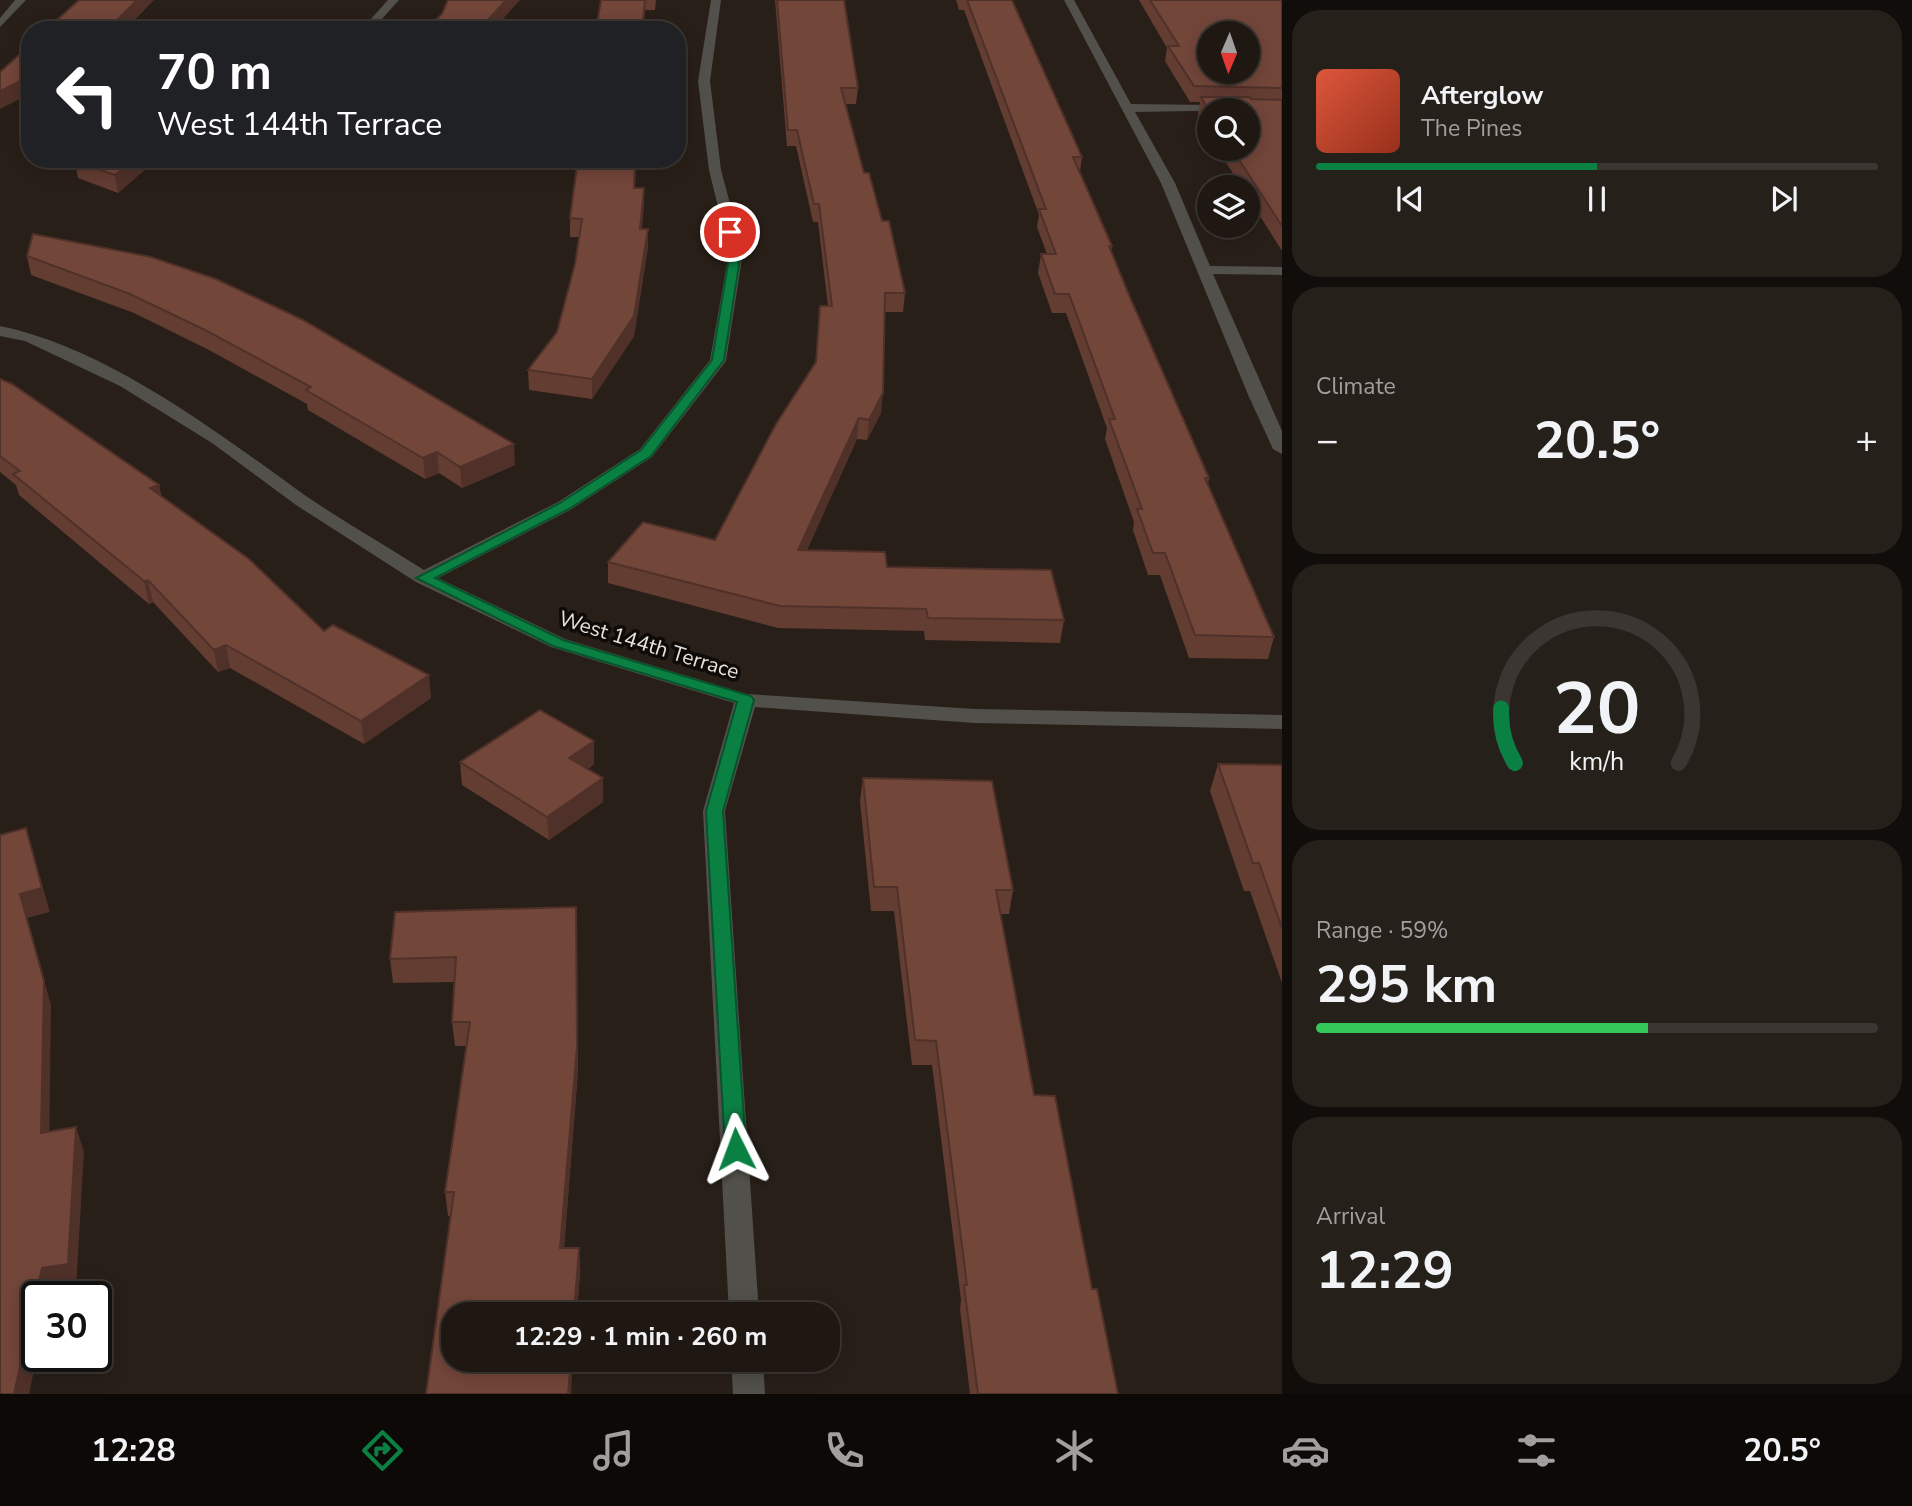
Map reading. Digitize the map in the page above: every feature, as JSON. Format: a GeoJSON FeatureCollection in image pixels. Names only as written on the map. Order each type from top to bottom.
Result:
{"type":"FeatureCollection","features":[{"type":"Feature","properties":{"kind":"street"},"geometry":{"type":"LineString","coordinates":[[0,24],[21,0]]}},
{"type":"Feature","properties":{"kind":"street"},"geometry":{"type":"LineString","coordinates":[[374,21],[394,0]]}},
{"type":"Feature","properties":{"kind":"street"},"geometry":{"type":"LineString","coordinates":[[423,578],[565,506],[646,453],[718,360],[736,252],[715,170],[704,81],[716,0]]}},
{"type":"Feature","properties":{"kind":"street"},"geometry":{"type":"LineString","coordinates":[[1069,0],[1168,183],[1256,397],[1282,449]]}},
{"type":"Feature","properties":{"kind":"street"},"geometry":{"type":"LineString","coordinates":[[1128,108],[1282,110]]}},
{"type":"Feature","properties":{"kind":"street"},"geometry":{"type":"LineString","coordinates":[[1204,270],[1282,271]]}},
{"type":"Feature","properties":{"kind":"street","name":"West 144th Terrace"},"geometry":{"type":"LineString","coordinates":[[0,331],[30,337],[126,383],[218,439],[302,501],[423,578],[558,643],[746,700],[974,716],[1282,722]]}},
{"type":"Feature","properties":{"kind":"street"},"geometry":{"type":"LineString","coordinates":[[743,1302],[714,811],[746,700]]}},
{"type":"Feature","properties":{"kind":"street"},"geometry":{"type":"LineString","coordinates":[[747,1372],[748,1394]]}},
{"type":"Feature","properties":{"kind":"building"},"geometry":{"type":"Polygon","coordinates":[[[79,0],[137,0],[116,21],[56,21],[79,0]]]}},
{"type":"Feature","properties":{"kind":"building"},"geometry":{"type":"Polygon","coordinates":[[[448,0],[506,0],[487,21],[435,21],[442,14],[448,0]]]}},
{"type":"Feature","properties":{"kind":"building"},"geometry":{"type":"Polygon","coordinates":[[[601,0],[645,0],[643,21],[598,21],[601,0]]]}},
{"type":"Feature","properties":{"kind":"building"},"geometry":{"type":"Polygon","coordinates":[[[777,0],[844,0],[858,88],[841,88],[864,173],[869,173],[882,221],[889,221],[905,293],[885,293],[883,393],[869,420],[859,418],[798,550],[885,552],[887,567],[1051,570],[1064,620],[928,618],[926,609],[780,606],[608,562],[643,522],[715,540],[776,424],[816,362],[820,306],[832,306],[819,204],[814,204],[797,130],[788,130],[777,0]]]}},
{"type":"Feature","properties":{"kind":"building"},"geometry":{"type":"Polygon","coordinates":[[[967,0],[1012,0],[1082,157],[1073,157],[1112,246],[1109,246],[1129,295],[1209,478],[1205,478],[1274,637],[1195,635],[1165,553],[1153,553],[1137,509],[1142,509],[1109,419],[1115,419],[1069,294],[1055,294],[1041,254],[1056,254],[1039,209],[1046,209],[967,0]]]}},
{"type":"Feature","properties":{"kind":"building"},"geometry":{"type":"Polygon","coordinates":[[[1150,0],[1282,0],[1282,88],[1194,86],[1168,46],[1179,46],[1150,0]]]}},
{"type":"Feature","properties":{"kind":"building"},"geometry":{"type":"Polygon","coordinates":[[[21,53],[21,80],[0,91],[0,72],[21,53]]]}},
{"type":"Feature","properties":{"kind":"building"},"geometry":{"type":"Polygon","coordinates":[[[1201,97],[1250,98],[1202,98],[1201,97]]]}},
{"type":"Feature","properties":{"kind":"building"},"geometry":{"type":"Polygon","coordinates":[[[1260,99],[1282,100],[1282,226],[1260,192],[1260,175],[1249,175],[1240,161],[1260,161],[1260,99]]]}},
{"type":"Feature","properties":{"kind":"building"},"geometry":{"type":"Polygon","coordinates":[[[95,168],[123,168],[115,175],[95,168]]]}},
{"type":"Feature","properties":{"kind":"building"},"geometry":{"type":"Polygon","coordinates":[[[577,168],[635,168],[634,188],[644,188],[640,229],[648,229],[634,316],[592,379],[528,370],[557,332],[575,264],[582,219],[570,218],[577,168]]]}},
{"type":"Feature","properties":{"kind":"building"},"geometry":{"type":"Polygon","coordinates":[[[33,234],[151,257],[216,279],[303,320],[514,444],[460,467],[437,452],[423,458],[306,390],[311,387],[205,330],[130,294],[27,256],[33,234]]]}},
{"type":"Feature","properties":{"kind":"building"},"geometry":{"type":"Polygon","coordinates":[[[0,379],[12,384],[159,485],[150,488],[249,559],[324,631],[333,625],[429,675],[361,721],[226,645],[214,650],[148,580],[144,581],[13,474],[20,471],[0,456],[0,379]]]}},
{"type":"Feature","properties":{"kind":"building"},"geometry":{"type":"Polygon","coordinates":[[[540,710],[594,741],[569,758],[603,778],[547,817],[460,762],[540,710]]]}},
{"type":"Feature","properties":{"kind":"building"},"geometry":{"type":"Polygon","coordinates":[[[1218,764],[1282,765],[1282,928],[1259,863],[1253,863],[1218,764]]]}},
{"type":"Feature","properties":{"kind":"building"},"geometry":{"type":"Polygon","coordinates":[[[863,778],[992,781],[1013,890],[996,890],[1034,1095],[1055,1096],[1092,1289],[1097,1289],[1118,1394],[978,1394],[936,1041],[915,1040],[897,887],[874,887],[863,778]]]}},
{"type":"Feature","properties":{"kind":"building"},"geometry":{"type":"Polygon","coordinates":[[[26,828],[42,888],[20,894],[44,981],[41,1133],[76,1127],[68,1264],[42,1268],[39,1281],[21,1281],[21,1362],[14,1394],[0,1394],[0,835],[26,828]]]}},
{"type":"Feature","properties":{"kind":"building"},"geometry":{"type":"Polygon","coordinates":[[[576,907],[577,1047],[560,1248],[579,1248],[575,1302],[441,1302],[441,1372],[570,1372],[568,1394],[426,1394],[454,1192],[445,1192],[470,1022],[452,1022],[456,957],[390,959],[395,912],[576,907]]]}},
{"type":"Feature","properties":{"kind":"route"},"geometry":{"type":"LineString","coordinates":[[730,232],[736,252],[718,360],[646,453],[565,506],[423,578],[558,643],[746,700],[714,811],[736,1149]]}}]}
